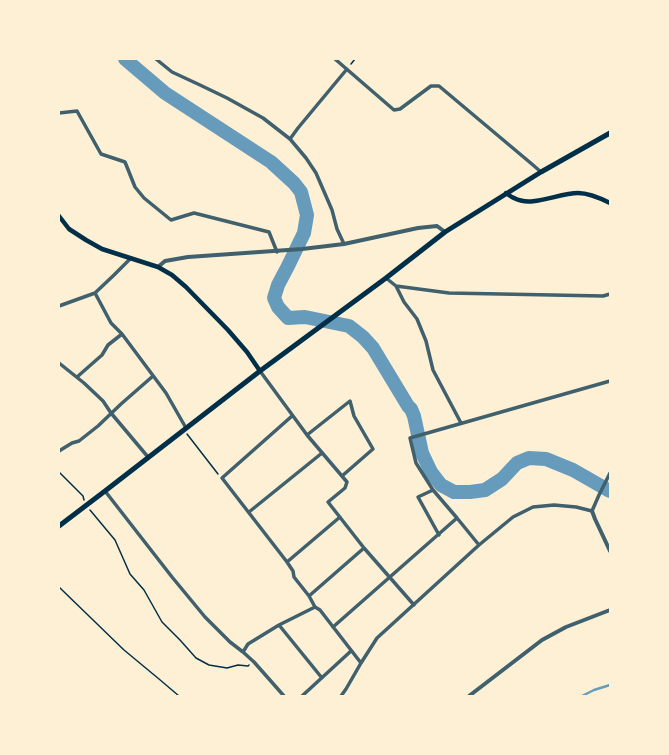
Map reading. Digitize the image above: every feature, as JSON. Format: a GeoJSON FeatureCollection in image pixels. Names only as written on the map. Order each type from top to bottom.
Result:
{"type":"FeatureCollection","features":[{"type":"Feature","properties":{"kind":"main road"},"geometry":{"type":"LineString","coordinates":[[59,526],[260,371],[386,278],[445,232],[540,172],[610,133]]}},
{"type":"Feature","properties":{"kind":"main road"},"geometry":{"type":"LineString","coordinates":[[506,193],[523,201],[533,201],[576,193],[587,194],[610,203]]}},
{"type":"Feature","properties":{"kind":"main road"},"geometry":{"type":"LineString","coordinates":[[59,216],[69,229],[102,249],[158,267],[172,275],[186,287],[228,330],[247,352],[260,371]]}},
{"type":"Feature","properties":{"kind":"street"},"geometry":{"type":"LineString","coordinates":[[156,59],[172,72],[263,118],[290,139],[316,173],[332,210],[344,244]]}},
{"type":"Feature","properties":{"kind":"street"},"geometry":{"type":"LineString","coordinates":[[335,59],[394,110],[400,109],[432,86],[439,86],[540,172]]}},
{"type":"Feature","properties":{"kind":"street"},"geometry":{"type":"LineString","coordinates":[[290,139],[347,69]]}},
{"type":"Feature","properties":{"kind":"street"},"geometry":{"type":"LineString","coordinates":[[59,112],[77,111],[102,154],[125,162],[135,187],[144,198],[171,220],[194,212],[269,232],[280,251]]}},
{"type":"Feature","properties":{"kind":"street"},"geometry":{"type":"LineString","coordinates":[[158,267],[165,261],[188,257],[280,251],[344,244],[418,228],[437,226],[445,232]]}},
{"type":"Feature","properties":{"kind":"street"},"geometry":{"type":"LineString","coordinates":[[59,306],[95,293],[131,258]]}},
{"type":"Feature","properties":{"kind":"street"},"geometry":{"type":"LineString","coordinates":[[386,278],[396,286],[404,302],[417,319],[426,341],[433,370],[461,423]]}},
{"type":"Feature","properties":{"kind":"street"},"geometry":{"type":"LineString","coordinates":[[396,286],[449,293],[603,296],[610,294]]}},
{"type":"Feature","properties":{"kind":"street"},"geometry":{"type":"LineString","coordinates":[[95,293],[111,323],[122,334],[166,393],[185,429]]}},
{"type":"Feature","properties":{"kind":"street"},"geometry":{"type":"LineString","coordinates":[[77,377],[102,355],[108,345],[122,334]]}},
{"type":"Feature","properties":{"kind":"street"},"geometry":{"type":"LineString","coordinates":[[59,363],[84,383],[104,402],[111,413],[148,457]]}},
{"type":"Feature","properties":{"kind":"street"},"geometry":{"type":"LineString","coordinates":[[260,371],[292,416],[347,482],[345,488],[328,502],[364,548],[414,605]]}},
{"type":"Feature","properties":{"kind":"street"},"geometry":{"type":"LineString","coordinates":[[59,451],[72,443],[79,441],[98,426],[153,376]]}},
{"type":"Feature","properties":{"kind":"street"},"geometry":{"type":"LineString","coordinates":[[479,545],[433,490],[416,463],[410,438],[610,381]]}},
{"type":"Feature","properties":{"kind":"street"},"geometry":{"type":"LineString","coordinates":[[307,435],[350,401],[354,416],[373,450],[342,476]]}},
{"type":"Feature","properties":{"kind":"street"},"geometry":{"type":"LineString","coordinates":[[292,416],[222,478],[250,512],[287,562],[293,571],[294,577],[309,596],[315,607],[320,610],[361,663]]}},
{"type":"Feature","properties":{"kind":"street"},"geometry":{"type":"LineString","coordinates":[[250,512],[322,453]]}},
{"type":"Feature","properties":{"kind":"street"},"geometry":{"type":"LineString","coordinates":[[609,475],[592,511],[610,551]]}},
{"type":"Feature","properties":{"kind":"street"},"geometry":{"type":"LineString","coordinates":[[433,490],[418,497],[438,535]]}},
{"type":"Feature","properties":{"kind":"street"},"geometry":{"type":"LineString","coordinates":[[105,491],[205,617],[230,642],[254,662],[284,696]]}},
{"type":"Feature","properties":{"kind":"street"},"geometry":{"type":"LineString","coordinates":[[341,696],[378,638],[479,545],[513,517],[533,507],[554,504],[592,511]]}},
{"type":"Feature","properties":{"kind":"street"},"geometry":{"type":"LineString","coordinates":[[287,562],[340,517]]}},
{"type":"Feature","properties":{"kind":"street"},"geometry":{"type":"LineString","coordinates":[[333,627],[457,518]]}},
{"type":"Feature","properties":{"kind":"street"},"geometry":{"type":"LineString","coordinates":[[309,596],[364,548]]}},
{"type":"Feature","properties":{"kind":"street"},"geometry":{"type":"LineString","coordinates":[[243,652],[248,644],[279,625],[315,607]]}},
{"type":"Feature","properties":{"kind":"street"},"geometry":{"type":"LineString","coordinates":[[469,696],[542,640],[566,627],[610,610]]}},
{"type":"Feature","properties":{"kind":"street"},"geometry":{"type":"LineString","coordinates":[[279,625],[322,678]]}},
{"type":"Feature","properties":{"kind":"street"},"geometry":{"type":"LineString","coordinates":[[302,696],[351,651]]}},
{"type":"Feature","properties":{"kind":"path"},"geometry":{"type":"LineString","coordinates":[[347,69],[355,59]]}},
{"type":"Feature","properties":{"kind":"path"},"geometry":{"type":"LineString","coordinates":[[185,429],[222,478]]}},
{"type":"Feature","properties":{"kind":"path"},"geometry":{"type":"LineString","coordinates":[[59,472],[83,496],[86,505],[114,540],[130,574],[144,590],[162,622],[196,658],[209,665],[227,668],[238,665],[248,666],[254,662]]}},
{"type":"Feature","properties":{"kind":"path"},"geometry":{"type":"LineString","coordinates":[[59,587],[124,650],[179,696]]}},
{"type":"Feature","properties":{"kind":"waterway"},"geometry":{"type":"LineString","coordinates":[[125,59],[165,93],[271,162],[294,183],[301,192],[307,215],[304,233],[278,285],[274,298],[278,307],[288,318],[305,317],[349,326],[363,337],[373,348],[411,409],[414,416],[422,453],[431,472],[441,485],[454,492],[485,490],[502,479],[517,463],[529,458],[546,459],[573,470],[610,491]]}},
{"type":"Feature","properties":{"kind":"waterway"},"geometry":{"type":"LineString","coordinates":[[582,696],[610,685]]}}]}
